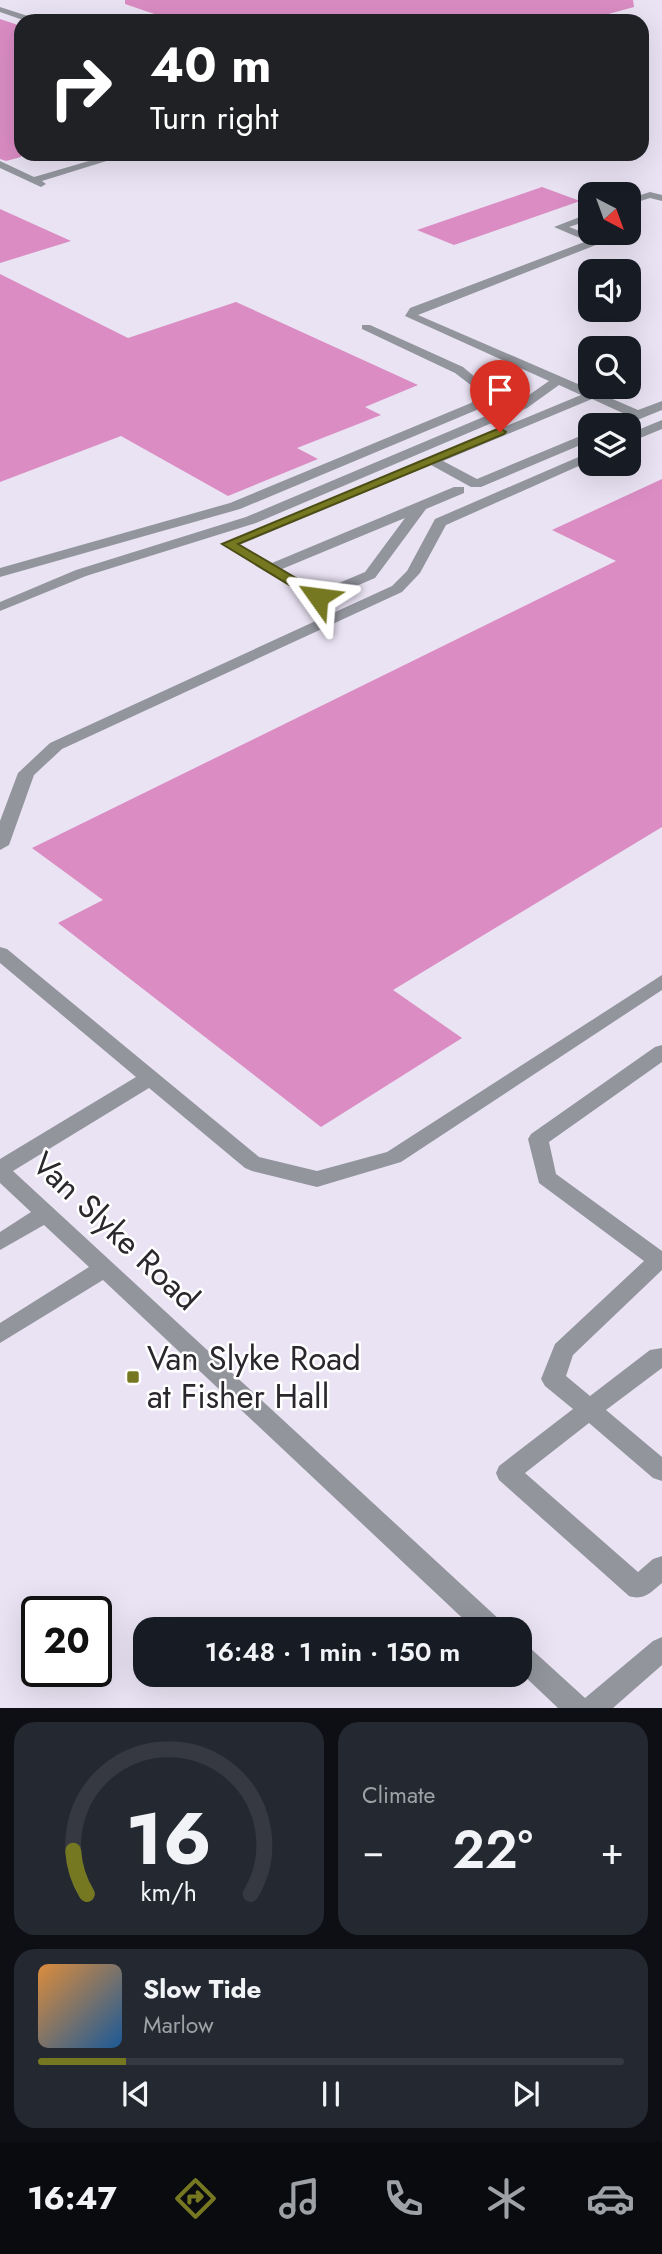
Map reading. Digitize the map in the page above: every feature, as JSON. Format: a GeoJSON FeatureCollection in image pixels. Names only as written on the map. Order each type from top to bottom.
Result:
{"type":"FeatureCollection","features":[{"type":"Feature","properties":{"kind":"street"},"geometry":{"type":"LineString","coordinates":[[0,164],[37,182],[102,161]]}},
{"type":"Feature","properties":{"kind":"street"},"geometry":{"type":"LineString","coordinates":[[641,198],[650,195],[662,198]]}},
{"type":"Feature","properties":{"kind":"street"},"geometry":{"type":"LineString","coordinates":[[578,220],[559,227],[578,234]]}},
{"type":"Feature","properties":{"kind":"street"},"geometry":{"type":"LineString","coordinates":[[578,389],[411,316],[414,310],[586,245]]}},
{"type":"Feature","properties":{"kind":"street"},"geometry":{"type":"LineString","coordinates":[[0,573],[235,506],[475,406],[487,392],[459,370],[366,327]]}},
{"type":"Feature","properties":{"kind":"street"},"geometry":{"type":"LineString","coordinates":[[0,607],[81,573],[251,520],[523,405],[558,380]]}},
{"type":"Feature","properties":{"kind":"street"},"geometry":{"type":"LineString","coordinates":[[421,506],[370,575],[318,597],[228,544],[582,399]]}},
{"type":"Feature","properties":{"kind":"street"},"geometry":{"type":"LineString","coordinates":[[601,399],[633,413]]}},
{"type":"Feature","properties":{"kind":"street"},"geometry":{"type":"LineString","coordinates":[[641,414],[662,405]]}},
{"type":"Feature","properties":{"kind":"street"},"geometry":{"type":"LineString","coordinates":[[641,433],[662,424]]}},
{"type":"Feature","properties":{"kind":"street"},"geometry":{"type":"LineString","coordinates":[[430,460],[476,484],[578,441]]}},
{"type":"Feature","properties":{"kind":"street"},"geometry":{"type":"LineString","coordinates":[[0,845],[26,773],[56,746],[397,589],[412,573],[440,522],[578,461]]}},
{"type":"Feature","properties":{"kind":"street"},"geometry":{"type":"LineString","coordinates":[[271,569],[460,491]]}},
{"type":"Feature","properties":{"kind":"street"},"geometry":{"type":"LineString","coordinates":[[0,953],[252,1163],[317,1179],[394,1157],[662,981]]}},
{"type":"Feature","properties":{"kind":"street"},"geometry":{"type":"LineString","coordinates":[[662,1052],[538,1139],[546,1178],[661,1261],[563,1350],[553,1379],[662,1471]]}},
{"type":"Feature","properties":{"kind":"street"},"geometry":{"type":"LineString","coordinates":[[0,1170],[150,1078]]}},
{"type":"Feature","properties":{"kind":"street","name":"Van Slyke Road"},"geometry":{"type":"LineString","coordinates":[[0,1170],[479,1617]]}},
{"type":"Feature","properties":{"kind":"street"},"geometry":{"type":"LineString","coordinates":[[0,1242],[45,1214]]}},
{"type":"Feature","properties":{"kind":"street"},"geometry":{"type":"LineString","coordinates":[[0,1334],[104,1268]]}},
{"type":"Feature","properties":{"kind":"street"},"geometry":{"type":"LineString","coordinates":[[662,1359],[658,1356],[508,1473],[638,1588],[662,1567]]}},
{"type":"Feature","properties":{"kind":"street"},"geometry":{"type":"LineString","coordinates":[[593,1708],[662,1649]]}},
{"type":"Feature","properties":{"kind":"street"},"geometry":{"type":"LineString","coordinates":[[532,1666],[577,1708]]}},
{"type":"Feature","properties":{"kind":"building"},"geometry":{"type":"Polygon","coordinates":[[[125,0],[633,0],[634,7],[608,14],[154,14],[125,4],[125,0]]]}},
{"type":"Feature","properties":{"kind":"building"},"geometry":{"type":"Polygon","coordinates":[[[0,19],[14,24],[14,159],[0,159],[0,19]]]}},
{"type":"Feature","properties":{"kind":"building"},"geometry":{"type":"Polygon","coordinates":[[[542,187],[578,200],[454,245],[417,230],[542,187]]]}},
{"type":"Feature","properties":{"kind":"building"},"geometry":{"type":"Polygon","coordinates":[[[0,209],[71,241],[0,263],[0,209]]]}},
{"type":"Feature","properties":{"kind":"building"},"geometry":{"type":"Polygon","coordinates":[[[0,274],[128,338],[236,302],[418,385],[365,407],[381,415],[297,448],[318,459],[228,496],[121,436],[0,482],[0,274]]]}},
{"type":"Feature","properties":{"kind":"building"},"geometry":{"type":"Polygon","coordinates":[[[662,479],[662,827],[393,990],[462,1038],[321,1127],[58,923],[103,900],[32,848],[616,561],[552,530],[662,479]]]}},
{"type":"Feature","properties":{"kind":"place","name":"Van Slyke Road at Fisher Hall"},"geometry":{"type":"Point","coordinates":[133,1377]}},
{"type":"Feature","properties":{"kind":"route"},"geometry":{"type":"LineString","coordinates":[[318,597],[228,544],[500,432]]}}]}
